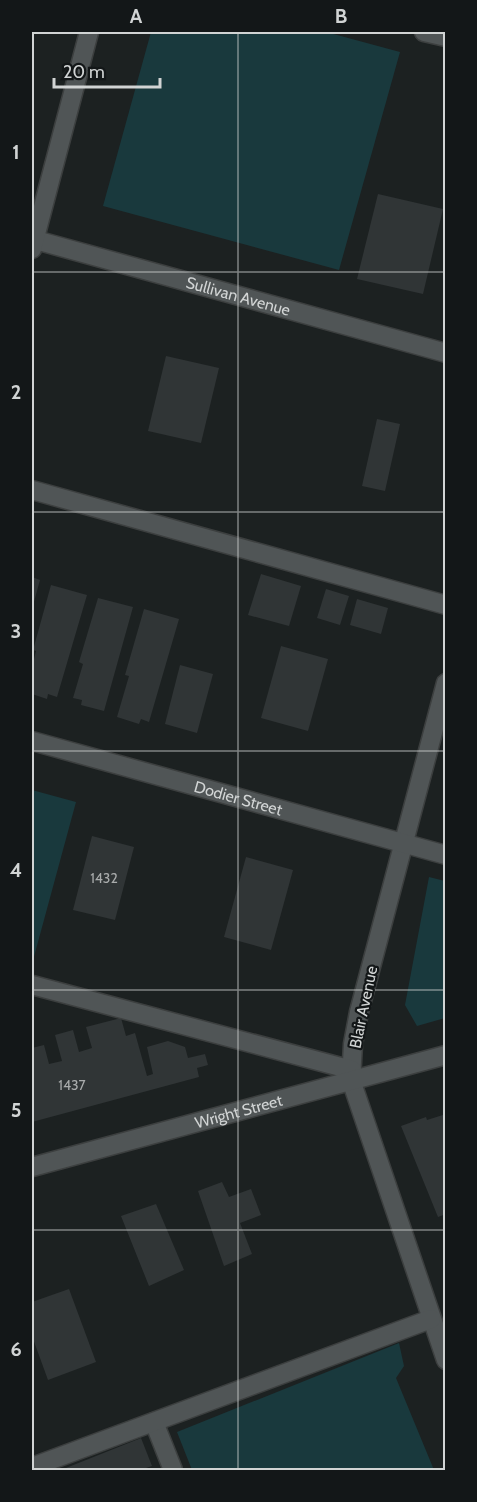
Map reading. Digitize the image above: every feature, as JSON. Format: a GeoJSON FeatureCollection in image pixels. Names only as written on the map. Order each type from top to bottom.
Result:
{"type":"FeatureCollection","features":[{"type":"Feature","properties":{"kind":"street"},"geometry":{"type":"LineString","coordinates":[[32,243],[89,32]]}},
{"type":"Feature","properties":{"kind":"street"},"geometry":{"type":"LineString","coordinates":[[424,32],[446,37]]}},
{"type":"Feature","properties":{"kind":"street","name":"Sullivan Avenue"},"geometry":{"type":"LineString","coordinates":[[32,243],[446,352]]}},
{"type":"Feature","properties":{"kind":"street"},"geometry":{"type":"LineString","coordinates":[[32,490],[446,605]]}},
{"type":"Feature","properties":{"kind":"street","name":"Blair Avenue"},"geometry":{"type":"LineString","coordinates":[[444,1351],[431,1319],[352,1075],[353,1044],[359,1012],[446,683]]}},
{"type":"Feature","properties":{"kind":"street","name":"Dodier Street"},"geometry":{"type":"LineString","coordinates":[[32,741],[446,855]]}},
{"type":"Feature","properties":{"kind":"street"},"geometry":{"type":"LineString","coordinates":[[32,985],[352,1075]]}},
{"type":"Feature","properties":{"kind":"street","name":"Wright Street"},"geometry":{"type":"LineString","coordinates":[[32,1167],[352,1075],[446,1055]]}},
{"type":"Feature","properties":{"kind":"street"},"geometry":{"type":"LineString","coordinates":[[32,1467],[431,1319]]}},
{"type":"Feature","properties":{"kind":"street"},"geometry":{"type":"LineString","coordinates":[[154,1422],[173,1470]]}},
{"type":"Feature","properties":{"kind":"shaded area"},"geometry":{"type":"Polygon","coordinates":[[[151,32],[326,32],[400,52],[339,270],[103,206],[151,32]]]}},
{"type":"Feature","properties":{"kind":"shaded area"},"geometry":{"type":"Polygon","coordinates":[[[32,790],[76,802],[32,964],[32,790]]]}},
{"type":"Feature","properties":{"kind":"shaded area"},"geometry":{"type":"Polygon","coordinates":[[[429,877],[445,881],[445,1018],[417,1026],[405,1005],[429,877]]]}},
{"type":"Feature","properties":{"kind":"shaded area"},"geometry":{"type":"Polygon","coordinates":[[[399,1343],[404,1366],[396,1378],[434,1470],[192,1470],[177,1432],[399,1343]]]}},
{"type":"Feature","properties":{"kind":"building"},"geometry":{"type":"Polygon","coordinates":[[[378,194],[443,209],[423,294],[357,279],[378,194]]]}},
{"type":"Feature","properties":{"kind":"building"},"geometry":{"type":"Polygon","coordinates":[[[166,356],[219,368],[201,443],[148,431],[166,356]]]}},
{"type":"Feature","properties":{"kind":"building"},"geometry":{"type":"Polygon","coordinates":[[[377,419],[400,424],[385,491],[362,486],[377,419]]]}},
{"type":"Feature","properties":{"kind":"building"},"geometry":{"type":"Polygon","coordinates":[[[261,574],[301,586],[289,626],[248,615],[261,574]]]}},
{"type":"Feature","properties":{"kind":"building"},"geometry":{"type":"Polygon","coordinates":[[[32,577],[40,580],[32,609],[32,577]]]}},
{"type":"Feature","properties":{"kind":"building"},"geometry":{"type":"Polygon","coordinates":[[[51,585],[87,595],[57,697],[48,694],[47,699],[32,694],[32,667],[36,651],[33,650],[51,585]]]}},
{"type":"Feature","properties":{"kind":"building"},"geometry":{"type":"Polygon","coordinates":[[[326,589],[349,596],[340,625],[317,618],[326,589]]]}},
{"type":"Feature","properties":{"kind":"building"},"geometry":{"type":"Polygon","coordinates":[[[98,598],[133,607],[104,711],[81,705],[82,700],[73,698],[83,664],[79,662],[98,598]]]}},
{"type":"Feature","properties":{"kind":"building"},"geometry":{"type":"Polygon","coordinates":[[[357,599],[388,608],[381,634],[350,625],[357,599]]]}},
{"type":"Feature","properties":{"kind":"building"},"geometry":{"type":"Polygon","coordinates":[[[144,609],[179,619],[149,722],[141,719],[139,724],[117,717],[129,676],[125,675],[144,609]]]}},
{"type":"Feature","properties":{"kind":"building"},"geometry":{"type":"Polygon","coordinates":[[[281,646],[328,659],[308,731],[261,718],[281,646]]]}},
{"type":"Feature","properties":{"kind":"building"},"geometry":{"type":"Polygon","coordinates":[[[180,665],[213,674],[197,733],[165,724],[180,665]]]}},
{"type":"Feature","properties":{"kind":"building"},"geometry":{"type":"Polygon","coordinates":[[[92,836],[134,847],[115,920],[73,910],[92,836]]]}},
{"type":"Feature","properties":{"kind":"building"},"geometry":{"type":"Polygon","coordinates":[[[246,857],[293,870],[271,950],[224,937],[246,857]]]}},
{"type":"Feature","properties":{"kind":"building"},"geometry":{"type":"Polygon","coordinates":[[[121,1018],[126,1036],[135,1033],[147,1076],[153,1074],[147,1047],[168,1041],[185,1047],[188,1058],[205,1054],[208,1065],[197,1068],[199,1077],[32,1122],[32,1048],[44,1045],[49,1064],[62,1061],[55,1035],[73,1030],[79,1052],[92,1048],[86,1027],[121,1018]]]}},
{"type":"Feature","properties":{"kind":"building"},"geometry":{"type":"Polygon","coordinates":[[[446,1114],[446,1214],[438,1217],[401,1126],[426,1117],[427,1120],[446,1114]]]}},
{"type":"Feature","properties":{"kind":"building"},"geometry":{"type":"Polygon","coordinates":[[[222,1182],[229,1197],[251,1189],[261,1215],[240,1223],[252,1254],[224,1266],[198,1191],[222,1182]]]}},
{"type":"Feature","properties":{"kind":"building"},"geometry":{"type":"Polygon","coordinates":[[[156,1204],[184,1270],[149,1286],[121,1216],[156,1204]]]}},
{"type":"Feature","properties":{"kind":"building"},"geometry":{"type":"Polygon","coordinates":[[[69,1289],[96,1362],[48,1380],[32,1336],[32,1302],[69,1289]]]}},
{"type":"Feature","properties":{"kind":"building"},"geometry":{"type":"Polygon","coordinates":[[[141,1438],[152,1466],[140,1470],[61,1470],[141,1438]]]}}]}
